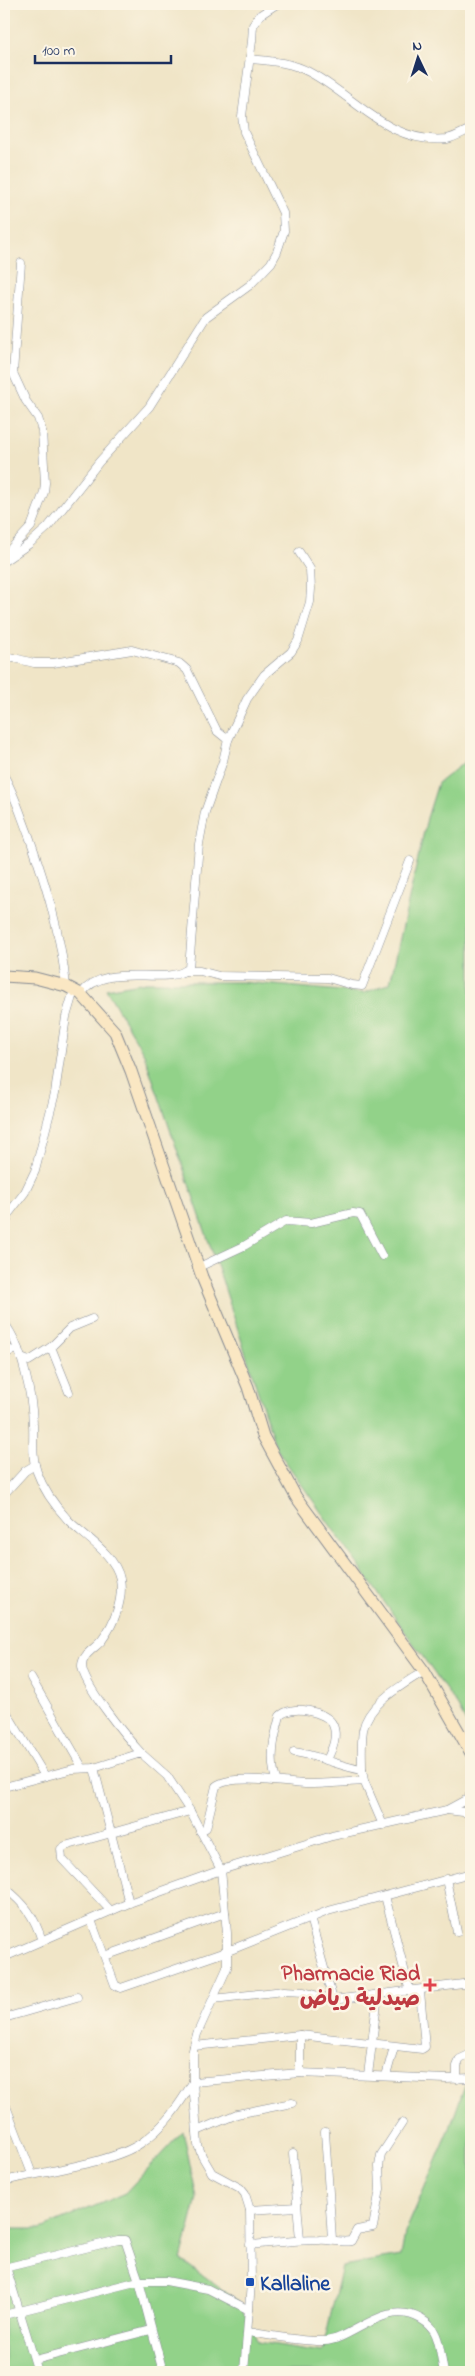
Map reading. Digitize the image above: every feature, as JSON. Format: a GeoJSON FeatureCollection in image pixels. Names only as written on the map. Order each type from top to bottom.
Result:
{"type":"FeatureCollection","features":[{"type":"Feature","properties":{"kind":"street"},"geometry":{"type":"LineString","coordinates":[[4,561],[48,528],[99,462],[149,407],[206,317],[250,285],[271,263],[277,252],[284,231],[283,213],[244,132],[242,124],[243,102],[254,21],[277,4]]}},
{"type":"Feature","properties":{"kind":"street"},"geometry":{"type":"LineString","coordinates":[[250,59],[284,63],[308,71],[365,112],[406,134],[447,138],[471,129]]}},
{"type":"Feature","properties":{"kind":"street"},"geometry":{"type":"LineString","coordinates":[[4,556],[31,527],[44,492],[45,483],[42,431],[38,418],[26,401],[13,373],[21,263]]}},
{"type":"Feature","properties":{"kind":"street"},"geometry":{"type":"LineString","coordinates":[[185,971],[190,963],[201,830],[228,740],[256,684],[271,668],[294,649],[310,602],[310,569],[299,552]]}},
{"type":"Feature","properties":{"kind":"street"},"geometry":{"type":"LineString","coordinates":[[4,659],[14,658],[34,664],[53,663],[127,650],[179,663],[187,670],[217,731],[228,740]]}},
{"type":"Feature","properties":{"kind":"street"},"geometry":{"type":"LineString","coordinates":[[4,776],[20,812],[47,886],[64,967],[74,990],[108,1022],[121,1045],[199,1267],[248,1388],[263,1436],[296,1498],[424,1671],[471,1753]]}},
{"type":"Feature","properties":{"kind":"street"},"geometry":{"type":"LineString","coordinates":[[4,976],[35,978],[74,990],[104,977],[168,974],[185,971],[200,971],[219,976],[328,978],[352,986],[362,986],[410,861]]}},
{"type":"Feature","properties":{"kind":"street"},"geometry":{"type":"LineString","coordinates":[[4,1230],[9,1213],[25,1192],[34,1171],[55,1093],[66,1016],[74,990]]}},
{"type":"Feature","properties":{"kind":"street"},"geometry":{"type":"LineString","coordinates":[[199,1267],[244,1246],[286,1221],[311,1223],[353,1213],[360,1214],[382,1256]]}},
{"type":"Feature","properties":{"kind":"street"},"geometry":{"type":"LineString","coordinates":[[21,1358],[29,1361],[51,1347],[70,1328],[92,1319]]}},
{"type":"Feature","properties":{"kind":"street"},"geometry":{"type":"LineString","coordinates":[[4,1323],[21,1358],[33,1422],[37,1474],[67,1519],[114,1565],[120,1577],[119,1605],[102,1640],[83,1660],[82,1668],[119,1728],[141,1753],[167,1776],[190,1811],[221,1870],[228,1951],[227,1968],[204,2016],[194,2046],[193,2082],[197,2131],[202,2156],[212,2173],[240,2188],[245,2194],[250,2210],[250,2310],[244,2372]]}},
{"type":"Feature","properties":{"kind":"street"},"geometry":{"type":"LineString","coordinates":[[4,1345],[11,1351],[18,1349]]}},
{"type":"Feature","properties":{"kind":"street"},"geometry":{"type":"LineString","coordinates":[[51,1347],[69,1392]]}},
{"type":"Feature","properties":{"kind":"street"},"geometry":{"type":"LineString","coordinates":[[4,1494],[25,1471],[35,1465]]}},
{"type":"Feature","properties":{"kind":"street"},"geometry":{"type":"LineString","coordinates":[[383,1825],[364,1781],[362,1770],[362,1731],[369,1715],[385,1698],[424,1671]]}},
{"type":"Feature","properties":{"kind":"street"},"geometry":{"type":"LineString","coordinates":[[31,1678],[82,1767]]}},
{"type":"Feature","properties":{"kind":"street"},"geometry":{"type":"LineString","coordinates":[[4,1708],[44,1776]]}},
{"type":"Feature","properties":{"kind":"street"},"geometry":{"type":"LineString","coordinates":[[276,1780],[273,1770],[272,1747],[280,1716],[283,1712],[301,1709],[328,1718],[332,1724],[334,1738],[327,1760]]}},
{"type":"Feature","properties":{"kind":"street"},"geometry":{"type":"LineString","coordinates":[[294,1752],[315,1754],[327,1760],[362,1770]]}},
{"type":"Feature","properties":{"kind":"street"},"geometry":{"type":"LineString","coordinates":[[4,1778],[6,1787],[82,1767],[94,1768],[141,1753]]}},
{"type":"Feature","properties":{"kind":"street"},"geometry":{"type":"LineString","coordinates":[[94,1768],[130,1903]]}},
{"type":"Feature","properties":{"kind":"street"},"geometry":{"type":"LineString","coordinates":[[200,1831],[206,1828],[216,1786],[226,1780],[276,1780],[306,1784],[364,1781]]}},
{"type":"Feature","properties":{"kind":"street"},"geometry":{"type":"LineString","coordinates":[[4,1957],[130,1903],[221,1870],[332,1836],[447,1810],[471,1797],[471,1807]]}},
{"type":"Feature","properties":{"kind":"street"},"geometry":{"type":"LineString","coordinates":[[447,1810],[471,1813]]}},
{"type":"Feature","properties":{"kind":"street"},"geometry":{"type":"LineString","coordinates":[[111,1911],[71,1871],[60,1854],[65,1846],[190,1811]]}},
{"type":"Feature","properties":{"kind":"street"},"geometry":{"type":"LineString","coordinates":[[91,1920],[116,1985],[121,1988],[228,1951],[310,1918],[471,1873]]}},
{"type":"Feature","properties":{"kind":"street"},"geometry":{"type":"LineString","coordinates":[[446,1879],[457,1932]]}},
{"type":"Feature","properties":{"kind":"street"},"geometry":{"type":"LineString","coordinates":[[4,1888],[24,1905],[35,1919],[42,1941]]}},
{"type":"Feature","properties":{"kind":"street"},"geometry":{"type":"LineString","coordinates":[[385,1896],[410,1992]]}},
{"type":"Feature","properties":{"kind":"street"},"geometry":{"type":"LineString","coordinates":[[105,1956],[225,1913]]}},
{"type":"Feature","properties":{"kind":"street"},"geometry":{"type":"LineString","coordinates":[[310,1918],[333,2000]]}},
{"type":"Feature","properties":{"kind":"street"},"geometry":{"type":"LineString","coordinates":[[213,1999],[284,1991],[304,1992],[333,2000],[471,1984]]}},
{"type":"Feature","properties":{"kind":"street"},"geometry":{"type":"LineString","coordinates":[[194,2046],[300,2035],[422,2049],[425,2047],[420,1991]]}},
{"type":"Feature","properties":{"kind":"street"},"geometry":{"type":"LineString","coordinates":[[368,2075],[378,1995]]}},
{"type":"Feature","properties":{"kind":"street"},"geometry":{"type":"LineString","coordinates":[[4,2018],[77,1997]]}},
{"type":"Feature","properties":{"kind":"street"},"geometry":{"type":"LineString","coordinates":[[300,2035],[300,2073]]}},
{"type":"Feature","properties":{"kind":"street"},"geometry":{"type":"LineString","coordinates":[[386,2076],[394,2047]]}},
{"type":"Feature","properties":{"kind":"street"},"geometry":{"type":"LineString","coordinates":[[457,2079],[457,2066],[460,2059],[471,2054]]}},
{"type":"Feature","properties":{"kind":"street"},"geometry":{"type":"LineString","coordinates":[[193,2082],[300,2073],[471,2078]]}},
{"type":"Feature","properties":{"kind":"street"},"geometry":{"type":"LineString","coordinates":[[4,2180],[113,2156],[141,2144],[178,2108],[193,2082]]}},
{"type":"Feature","properties":{"kind":"street"},"geometry":{"type":"LineString","coordinates":[[4,2101],[32,2174]]}},
{"type":"Feature","properties":{"kind":"street"},"geometry":{"type":"LineString","coordinates":[[197,2131],[237,2114],[292,2103]]}},
{"type":"Feature","properties":{"kind":"street"},"geometry":{"type":"LineString","coordinates":[[250,2245],[300,2240],[332,2239],[351,2241],[357,2230],[373,2227],[380,2189],[379,2166],[381,2155],[402,2123]]}},
{"type":"Feature","properties":{"kind":"street"},"geometry":{"type":"LineString","coordinates":[[325,2132],[332,2239]]}},
{"type":"Feature","properties":{"kind":"street"},"geometry":{"type":"LineString","coordinates":[[293,2153],[300,2240]]}},
{"type":"Feature","properties":{"kind":"street"},"geometry":{"type":"LineString","coordinates":[[250,2210],[297,2207]]}},
{"type":"Feature","properties":{"kind":"street"},"geometry":{"type":"LineString","coordinates":[[38,2372],[5,2267],[124,2240],[139,2281],[162,2372]]}},
{"type":"Feature","properties":{"kind":"street"},"geometry":{"type":"LineString","coordinates":[[4,2315],[139,2281],[166,2281],[208,2289],[250,2310]]}},
{"type":"Feature","properties":{"kind":"street"},"geometry":{"type":"LineString","coordinates":[[248,2332],[324,2342],[337,2338],[365,2323],[388,2314],[407,2314],[430,2324],[436,2334],[444,2372]]}},
{"type":"Feature","properties":{"kind":"street"},"geometry":{"type":"LineString","coordinates":[[35,2360],[151,2330]]}},
{"type":"Feature","properties":{"kind":"green space"},"geometry":{"type":"Polygon","coordinates":[[[471,757],[471,1733],[458,1707],[276,1448],[222,1280],[144,1054],[106,989],[146,982],[242,982],[364,993],[390,983],[427,818],[438,783],[471,757]]]}},
{"type":"Feature","properties":{"kind":"green space"},"geometry":{"type":"Polygon","coordinates":[[[471,2068],[471,2372],[4,2372],[4,2229],[41,2229],[125,2193],[183,2131],[197,2198],[181,2260],[239,2302],[258,2342],[322,2352],[342,2266],[401,2256],[405,2233],[450,2128],[471,2068]]]}},
{"type":"Feature","properties":{"kind":"place","name":"Pharmacie Riad صيدلية رياض"},"geometry":{"type":"Point","coordinates":[430,1985]}},
{"type":"Feature","properties":{"kind":"place","name":"Kallaline"},"geometry":{"type":"Point","coordinates":[250,2282]}}]}
